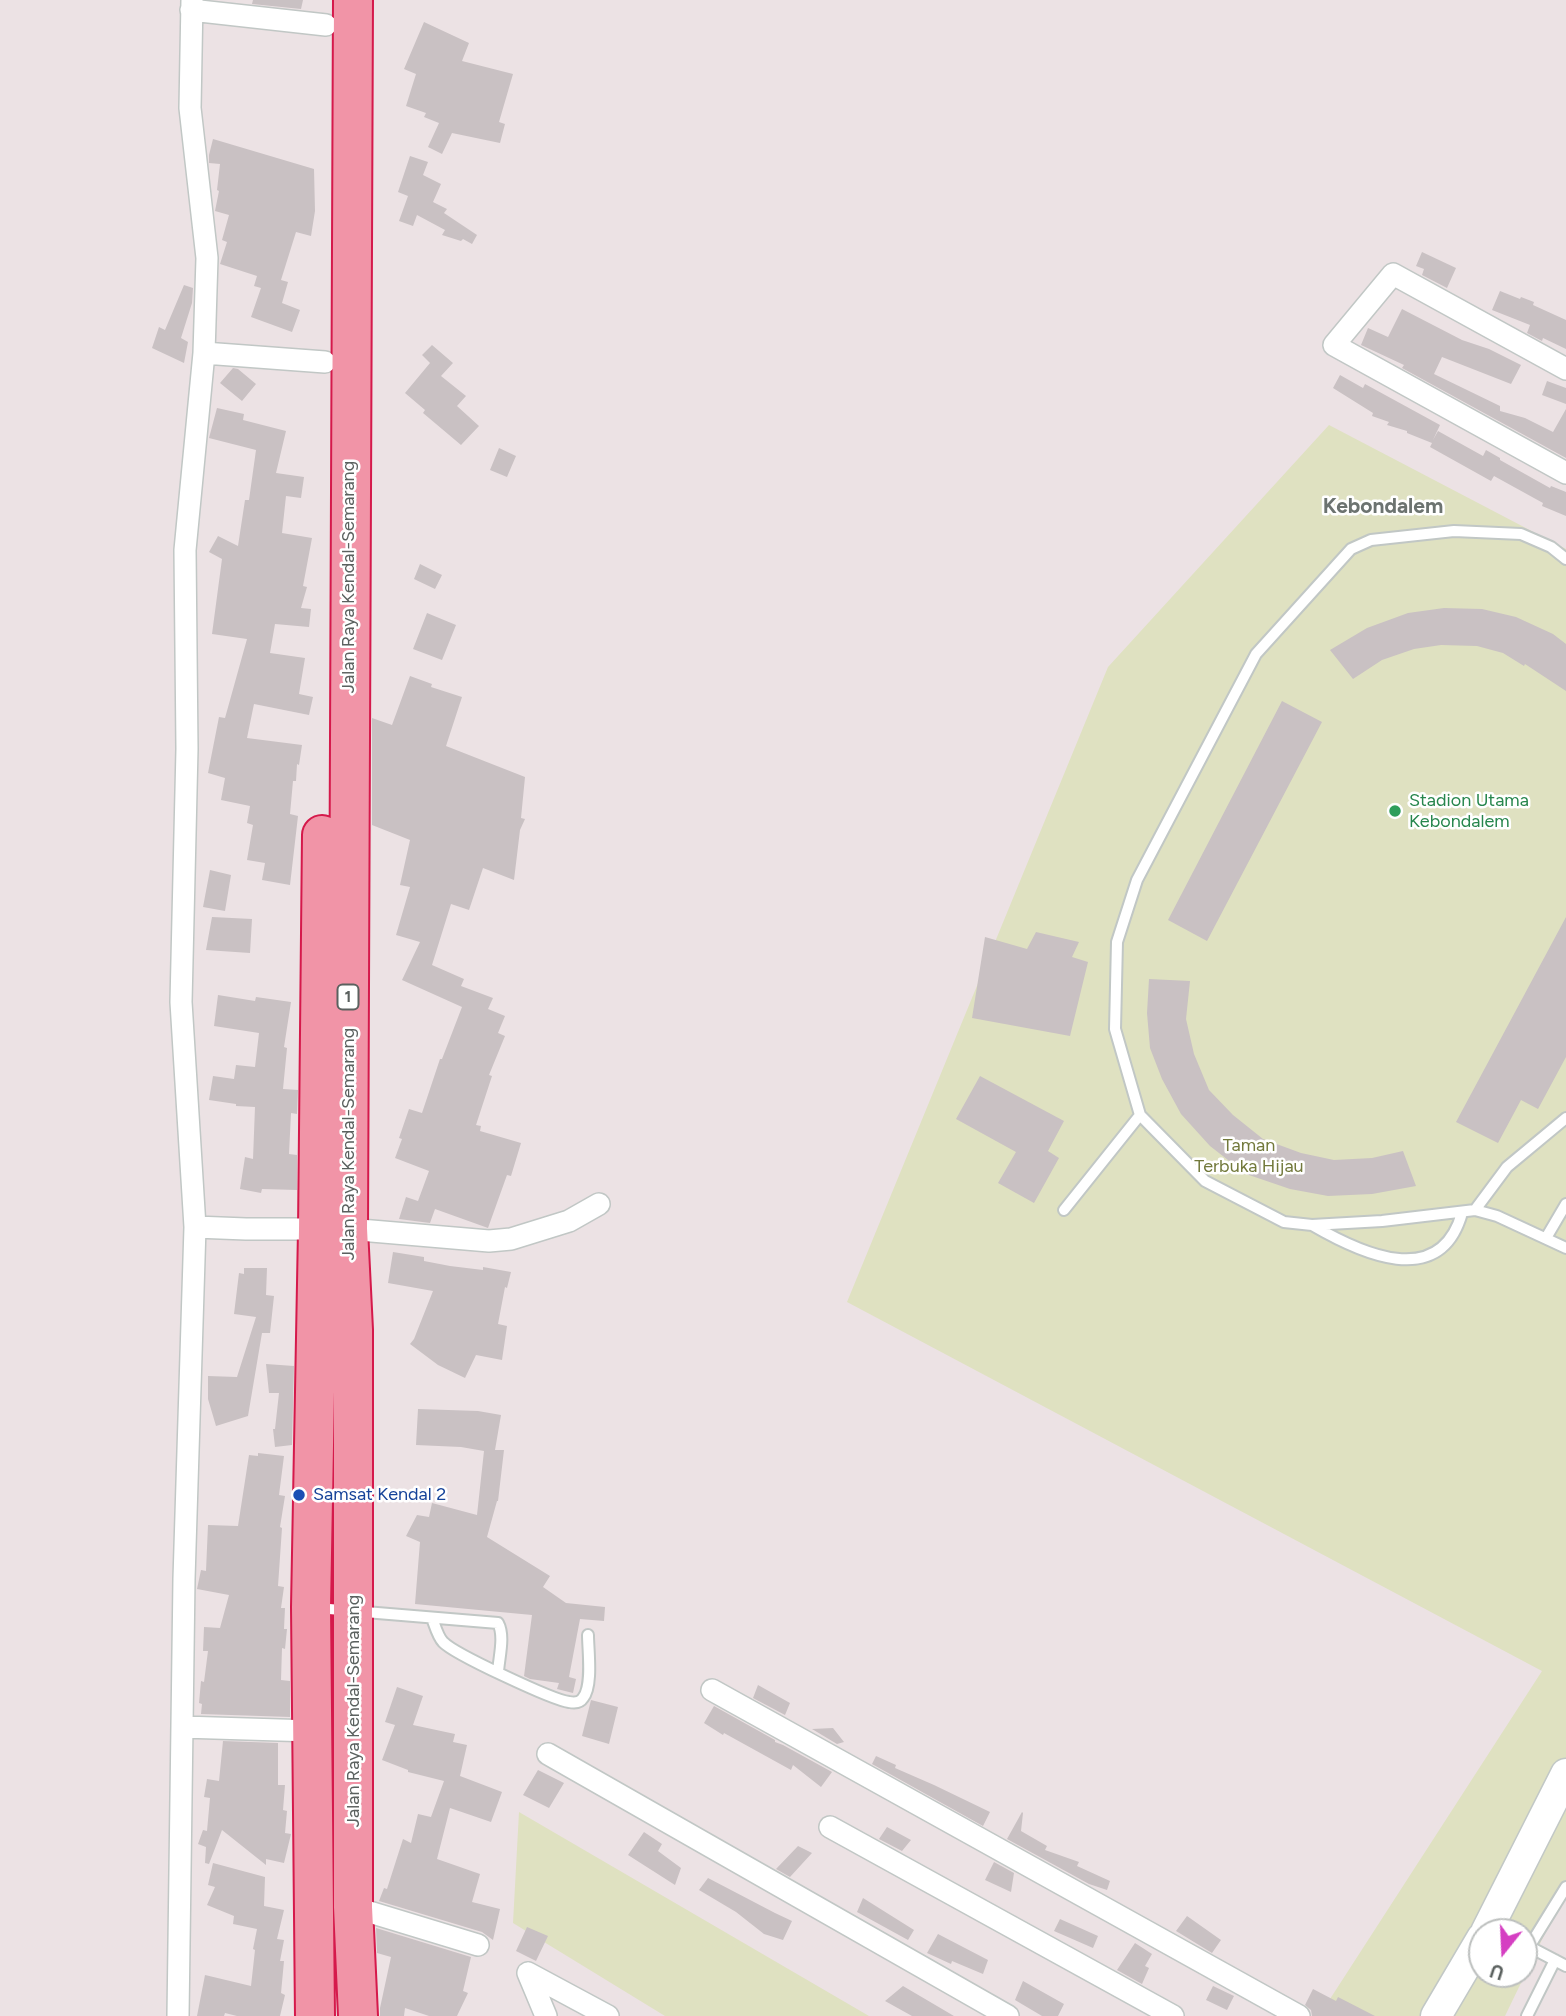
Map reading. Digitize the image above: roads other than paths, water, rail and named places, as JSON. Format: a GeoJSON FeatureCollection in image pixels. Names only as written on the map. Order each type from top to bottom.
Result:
{"type":"FeatureCollection","features":[{"type":"Feature","properties":{"kind":"highway","name":"Jalan Raya Kendal-Semarang"},"geometry":{"type":"LineString","coordinates":[[336,719],[325,362],[340,5]]}},
{"type":"Feature","properties":{"kind":"highway","name":"Jalan Raya Kendal-Semarang"},"geometry":{"type":"LineString","coordinates":[[314,2004],[311,1607],[333,1230],[340,5]]}},
{"type":"Feature","properties":{"kind":"highway","name":"Jalan Raya Kendal-Semarang"},"geometry":{"type":"LineString","coordinates":[[333,1230],[353,1330],[353,1907],[358,2005]]}},
{"type":"Feature","properties":{"kind":"street"},"geometry":{"type":"LineString","coordinates":[[178,2016],[181,1727],[195,1227],[181,1002],[187,749],[185,550],[204,353],[206,258],[190,108],[191,5],[340,5]]}},
{"type":"Feature","properties":{"kind":"street"},"geometry":{"type":"LineString","coordinates":[[1566,369],[1393,274],[1334,345],[1566,473]]}},
{"type":"Feature","properties":{"kind":"street"},"geometry":{"type":"LineString","coordinates":[[204,353],[325,362]]}},
{"type":"Feature","properties":{"kind":"street"},"geometry":{"type":"LineString","coordinates":[[195,1227],[333,1230],[489,1241],[511,1239],[569,1221],[599,1204]]}},
{"type":"Feature","properties":{"kind":"street"},"geometry":{"type":"LineString","coordinates":[[712,1690],[1299,2016]]}},
{"type":"Feature","properties":{"kind":"street"},"geometry":{"type":"LineString","coordinates":[[181,1727],[313,1731]]}},
{"type":"Feature","properties":{"kind":"street"},"geometry":{"type":"LineString","coordinates":[[548,1754],[1008,2016]]}},
{"type":"Feature","properties":{"kind":"street"},"geometry":{"type":"LineString","coordinates":[[1497,1918],[1557,1817],[1566,1774]]}},
{"type":"Feature","properties":{"kind":"street"},"geometry":{"type":"LineString","coordinates":[[830,1828],[1173,2016]]}},
{"type":"Feature","properties":{"kind":"street"},"geometry":{"type":"LineString","coordinates":[[353,1907],[478,1945]]}},
{"type":"Feature","properties":{"kind":"street"},"geometry":{"type":"LineString","coordinates":[[1436,2016],[1468,1965]]}},
{"type":"Feature","properties":{"kind":"street"},"geometry":{"type":"LineString","coordinates":[[546,2016],[528,1973],[608,2016]]}},
{"type":"Feature","properties":{"kind":"lane"},"geometry":{"type":"LineString","coordinates":[[1566,559],[1551,547],[1521,534],[1454,531],[1371,540],[1351,550],[1256,654],[1137,880],[1117,942],[1115,1029],[1140,1115],[1205,1181],[1284,1222],[1312,1226],[1475,1210],[1497,1216],[1566,1248]]}},
{"type":"Feature","properties":{"kind":"lane"},"geometry":{"type":"LineString","coordinates":[[1064,1210],[1140,1115]]}},
{"type":"Feature","properties":{"kind":"lane"},"geometry":{"type":"LineString","coordinates":[[1475,1210],[1507,1167],[1566,1118]]}},
{"type":"Feature","properties":{"kind":"lane"},"geometry":{"type":"LineString","coordinates":[[1546,1238],[1566,1204]]}},
{"type":"Feature","properties":{"kind":"lane"},"geometry":{"type":"LineString","coordinates":[[1312,1226],[1334,1239],[1364,1251],[1398,1259],[1416,1259],[1433,1254],[1447,1244],[1462,1213]]}},
{"type":"Feature","properties":{"kind":"lane"},"geometry":{"type":"LineString","coordinates":[[311,1607],[498,1623],[501,1628],[498,1672]]}},
{"type":"Feature","properties":{"kind":"lane"},"geometry":{"type":"LineString","coordinates":[[432,1618],[441,1641],[457,1652],[568,1703],[579,1702],[589,1687],[588,1635]]}},
{"type":"Feature","properties":{"kind":"lane"},"geometry":{"type":"LineString","coordinates":[[1538,1929],[1566,1887]]}},
{"type":"Feature","properties":{"kind":"lane"},"geometry":{"type":"LineString","coordinates":[[1538,1951],[1566,1966]]}},
{"type":"Feature","properties":{"kind":"lane"},"geometry":{"type":"LineString","coordinates":[[1527,2016],[1555,1960]]}},
{"type":"Feature","properties":{"kind":"place","name":"Stadion Utama Kebondalem"},"geometry":{"type":"Point","coordinates":[1395,811]}},
{"type":"Feature","properties":{"kind":"place","name":"Samsat Kendal 2"},"geometry":{"type":"Point","coordinates":[299,1495]}},
{"type":"Feature","properties":{"kind":"district","name":"Kebondalem"},"geometry":{"type":"Point","coordinates":[1383,507]}},
{"type":"Feature","properties":{"kind":"park label","name":"Taman Terbuka Hijau"},"geometry":{"type":"Point","coordinates":[1249,1156]}}]}
